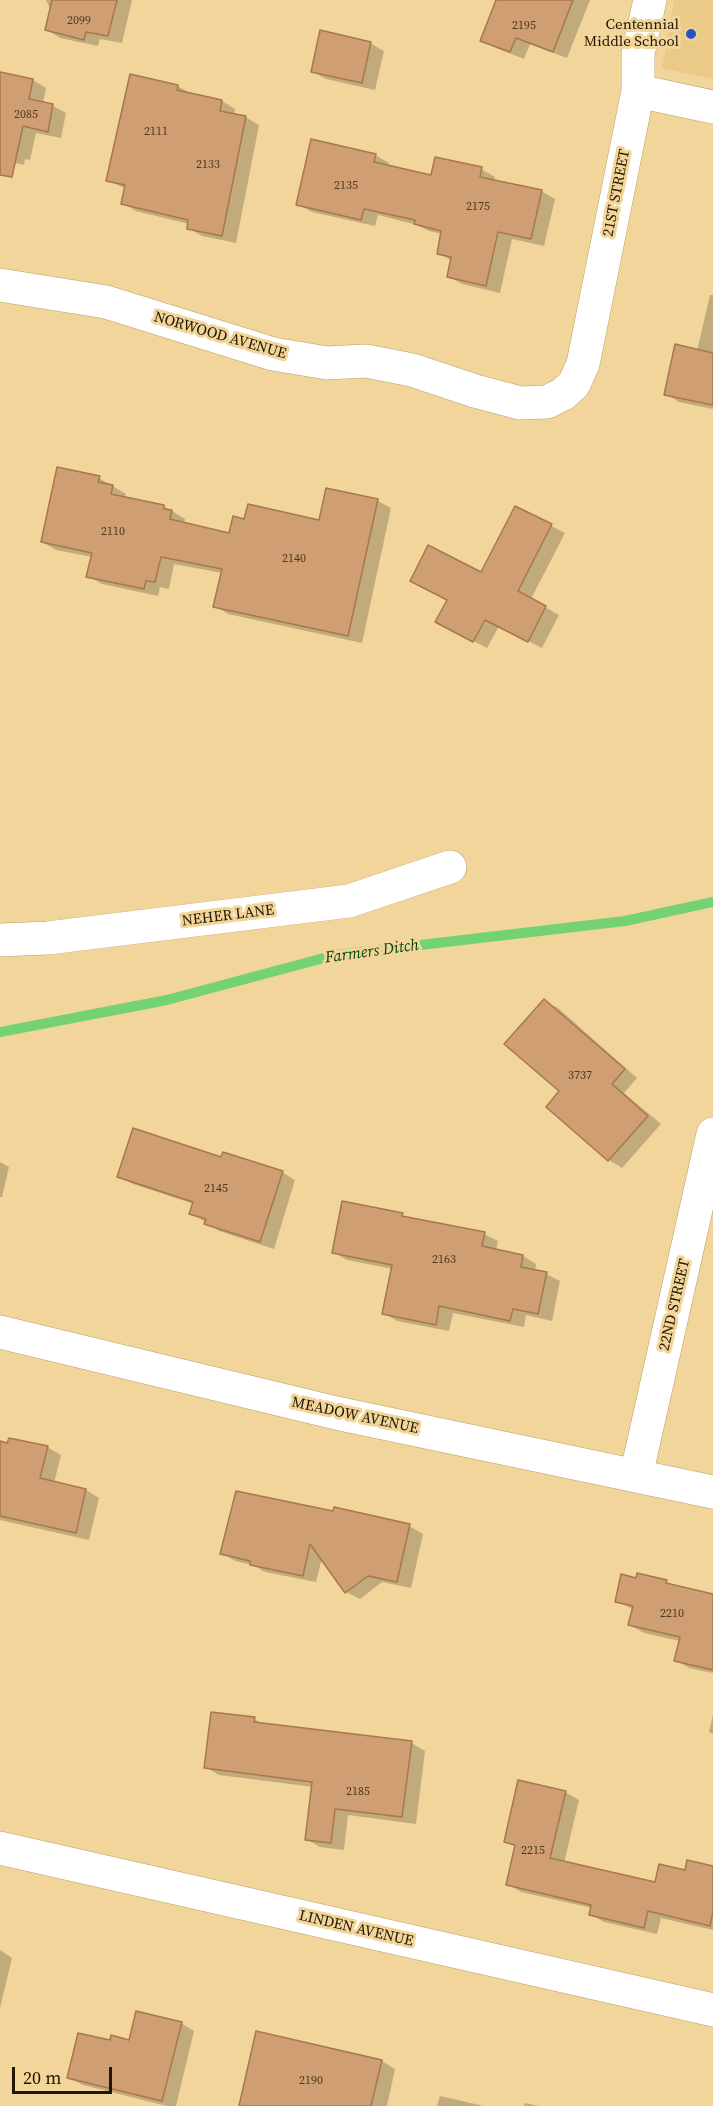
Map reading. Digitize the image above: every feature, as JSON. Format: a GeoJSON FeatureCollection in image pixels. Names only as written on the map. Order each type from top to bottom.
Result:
{"type":"FeatureCollection","features":[{"type":"Feature","properties":{"kind":"street","name":"21ST STREET"},"geometry":{"type":"LineString","coordinates":[[574,384],[583,364],[638,91],[638,54],[650,0]]}},
{"type":"Feature","properties":{"kind":"street"},"geometry":{"type":"LineString","coordinates":[[638,91],[713,107]]}},
{"type":"Feature","properties":{"kind":"street","name":"NORWOOD AVENUE"},"geometry":{"type":"LineString","coordinates":[[0,285],[106,302],[273,354],[327,363],[366,362],[412,370],[520,403],[547,402],[563,394],[574,384]]}},
{"type":"Feature","properties":{"kind":"street","name":"NEHER LANE"},"geometry":{"type":"LineString","coordinates":[[0,940],[48,938],[349,901],[450,867]]}},
{"type":"Feature","properties":{"kind":"street","name":"22ND STREET"},"geometry":{"type":"LineString","coordinates":[[636,1476],[713,1134]]}},
{"type":"Feature","properties":{"kind":"street","name":"MEADOW AVENUE"},"geometry":{"type":"LineString","coordinates":[[0,1332],[336,1413],[713,1492]]}},
{"type":"Feature","properties":{"kind":"street","name":"LINDEN AVENUE"},"geometry":{"type":"LineString","coordinates":[[0,1848],[713,2010]]}},
{"type":"Feature","properties":{"kind":"shaded area","name":"Centennial Middle School"},"geometry":{"type":"Polygon","coordinates":[[[674,0],[713,0],[713,79],[662,68],[674,0]]]}},
{"type":"Feature","properties":{"kind":"building"},"geometry":{"type":"Polygon","coordinates":[[[52,0],[117,0],[108,36],[86,32],[84,40],[45,30],[52,0]]]}},
{"type":"Feature","properties":{"kind":"building"},"geometry":{"type":"Polygon","coordinates":[[[496,0],[573,0],[553,52],[516,38],[510,52],[480,41],[496,0]]]}},
{"type":"Feature","properties":{"kind":"building"},"geometry":{"type":"Polygon","coordinates":[[[320,30],[371,42],[362,83],[311,72],[320,30]]]}},
{"type":"Feature","properties":{"kind":"building"},"geometry":{"type":"Polygon","coordinates":[[[0,72],[33,79],[29,99],[53,104],[48,132],[23,126],[12,177],[0,175],[0,72]]]}},
{"type":"Feature","properties":{"kind":"building"},"geometry":{"type":"Polygon","coordinates":[[[130,74],[178,85],[177,90],[222,100],[220,111],[246,116],[222,236],[187,229],[188,220],[121,204],[125,185],[106,181],[130,74]]]}},
{"type":"Feature","properties":{"kind":"building"},"geometry":{"type":"Polygon","coordinates":[[[311,139],[376,154],[374,162],[431,175],[435,157],[482,167],[480,177],[542,190],[531,239],[498,232],[486,286],[447,277],[451,257],[437,254],[441,231],[414,224],[415,220],[364,209],[361,220],[296,205],[311,139]]]}},
{"type":"Feature","properties":{"kind":"building"},"geometry":{"type":"Polygon","coordinates":[[[675,344],[713,353],[713,405],[664,395],[675,344]]]}},
{"type":"Feature","properties":{"kind":"building"},"geometry":{"type":"Polygon","coordinates":[[[57,467],[100,476],[98,482],[113,485],[111,494],[164,505],[164,509],[172,510],[170,519],[229,533],[233,516],[244,519],[248,504],[319,520],[326,488],[378,499],[348,636],[213,607],[222,569],[161,557],[155,582],[146,581],[144,589],[86,577],[92,553],[41,542],[57,467]]]}},
{"type":"Feature","properties":{"kind":"building"},"geometry":{"type":"Polygon","coordinates":[[[515,506],[552,524],[518,591],[546,606],[528,642],[485,620],[473,642],[435,622],[447,600],[410,581],[428,545],[481,572],[515,506]]]}},
{"type":"Feature","properties":{"kind":"building"},"geometry":{"type":"Polygon","coordinates":[[[544,999],[625,1069],[612,1084],[648,1116],[608,1161],[546,1107],[559,1091],[504,1044],[544,999]]]}},
{"type":"Feature","properties":{"kind":"building"},"geometry":{"type":"Polygon","coordinates":[[[133,1128],[221,1157],[223,1152],[283,1171],[260,1242],[204,1224],[206,1219],[189,1214],[193,1202],[117,1177],[133,1128]]]}},
{"type":"Feature","properties":{"kind":"building"},"geometry":{"type":"Polygon","coordinates":[[[342,1201],[403,1213],[402,1216],[485,1232],[482,1246],[523,1255],[521,1267],[547,1272],[538,1314],[513,1309],[510,1321],[439,1306],[436,1325],[382,1314],[392,1265],[332,1253],[342,1201]]]}},
{"type":"Feature","properties":{"kind":"building"},"geometry":{"type":"Polygon","coordinates":[[[9,1438],[48,1446],[40,1478],[86,1489],[76,1533],[0,1516],[0,1441],[7,1443],[9,1438]]]}},
{"type":"Feature","properties":{"kind":"building"},"geometry":{"type":"Polygon","coordinates":[[[236,1491],[333,1511],[334,1507],[410,1524],[397,1582],[368,1576],[345,1593],[310,1544],[303,1576],[250,1565],[250,1561],[220,1554],[236,1491]]]}},
{"type":"Feature","properties":{"kind":"building"},"geometry":{"type":"Polygon","coordinates":[[[637,1573],[667,1580],[666,1583],[713,1594],[713,1670],[674,1661],[680,1637],[628,1625],[633,1606],[615,1602],[621,1574],[636,1578],[637,1573]]]}},
{"type":"Feature","properties":{"kind":"building"},"geometry":{"type":"Polygon","coordinates":[[[211,1712],[255,1717],[254,1722],[412,1741],[402,1817],[335,1809],[331,1843],[305,1840],[312,1782],[204,1768],[211,1712]]]}},
{"type":"Feature","properties":{"kind":"building"},"geometry":{"type":"Polygon","coordinates":[[[518,1780],[566,1791],[550,1858],[655,1882],[659,1864],[685,1870],[687,1860],[713,1866],[713,1912],[710,1926],[648,1911],[644,1928],[589,1915],[591,1905],[506,1885],[515,1845],[504,1842],[518,1780]]]}},
{"type":"Feature","properties":{"kind":"building"},"geometry":{"type":"Polygon","coordinates":[[[136,2011],[182,2022],[162,2101],[67,2078],[78,2033],[110,2040],[111,2035],[129,2040],[136,2011]]]}},
{"type":"Feature","properties":{"kind":"building"},"geometry":{"type":"Polygon","coordinates":[[[256,2031],[382,2060],[371,2106],[239,2106],[256,2031]]]}},
{"type":"Feature","properties":{"kind":"waterway","name":"Farmers Ditch"},"geometry":{"type":"LineString","coordinates":[[0,1032],[167,1000],[335,955],[625,921],[713,902]]}},
{"type":"Feature","properties":{"kind":"place","name":"Centennial Middle School"},"geometry":{"type":"Point","coordinates":[691,34]}}]}
